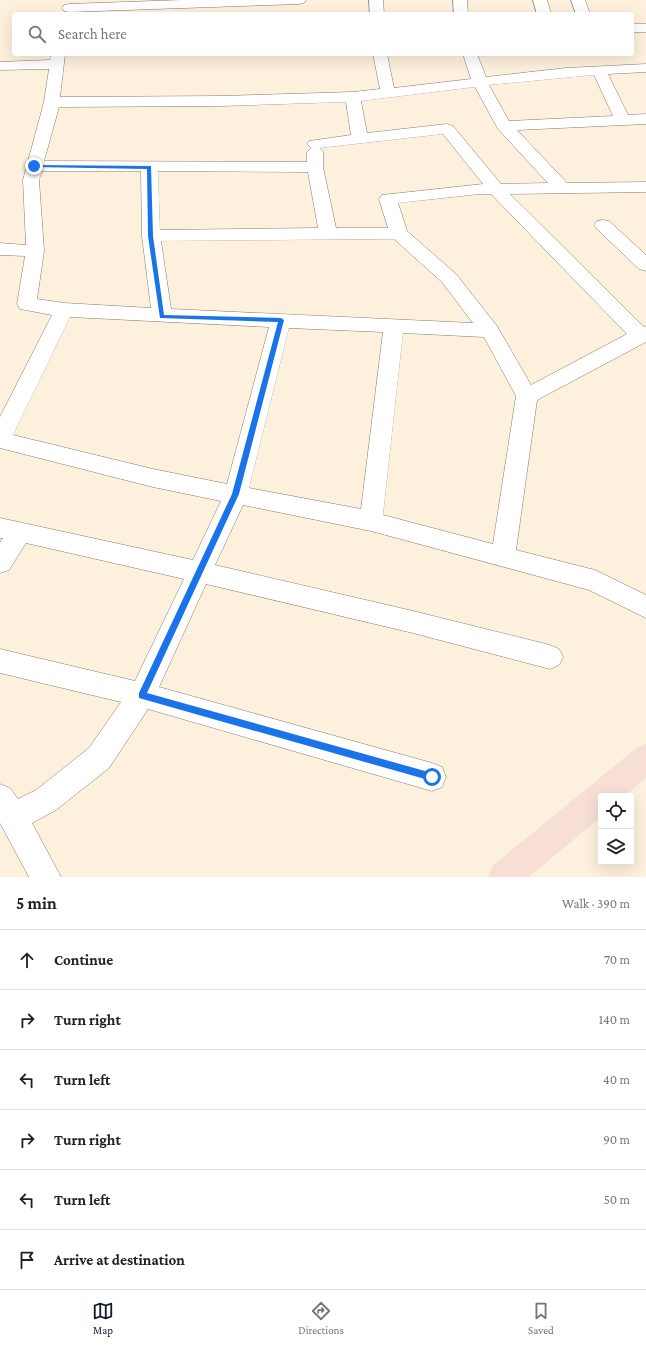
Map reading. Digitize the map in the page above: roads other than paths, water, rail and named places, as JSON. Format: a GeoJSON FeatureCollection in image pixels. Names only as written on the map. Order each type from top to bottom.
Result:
{"type":"FeatureCollection","features":[{"type":"Feature","properties":{"kind":"main road"},"geometry":{"type":"LineString","coordinates":[[605,793],[646,759]]}},
{"type":"Feature","properties":{"kind":"main road"},"geometry":{"type":"LineString","coordinates":[[504,877],[598,799]]}},
{"type":"Feature","properties":{"kind":"street"},"geometry":{"type":"LineString","coordinates":[[70,7],[299,0]]}},
{"type":"Feature","properties":{"kind":"street"},"geometry":{"type":"LineString","coordinates":[[376,0],[376,12]]}},
{"type":"Feature","properties":{"kind":"street"},"geometry":{"type":"LineString","coordinates":[[460,0],[461,12]]}},
{"type":"Feature","properties":{"kind":"street"},"geometry":{"type":"LineString","coordinates":[[540,0],[543,12]]}},
{"type":"Feature","properties":{"kind":"street"},"geometry":{"type":"LineString","coordinates":[[578,0],[582,12]]}},
{"type":"Feature","properties":{"kind":"street"},"geometry":{"type":"LineString","coordinates":[[634,28],[646,28]]}},
{"type":"Feature","properties":{"kind":"street"},"geometry":{"type":"LineString","coordinates":[[380,56],[388,93]]}},
{"type":"Feature","properties":{"kind":"street"},"geometry":{"type":"LineString","coordinates":[[471,56],[480,82],[504,126],[562,188]]}},
{"type":"Feature","properties":{"kind":"street"},"geometry":{"type":"LineString","coordinates":[[0,66],[57,59],[52,102],[30,180],[34,251],[27,304],[64,310],[162,316],[394,325],[490,331]]}},
{"type":"Feature","properties":{"kind":"street"},"geometry":{"type":"LineString","coordinates":[[52,102],[221,101],[353,97],[566,72],[646,68]]}},
{"type":"Feature","properties":{"kind":"street"},"geometry":{"type":"LineString","coordinates":[[599,71],[623,120]]}},
{"type":"Feature","properties":{"kind":"street"},"geometry":{"type":"LineString","coordinates":[[353,97],[360,139]]}},
{"type":"Feature","properties":{"kind":"street"},"geometry":{"type":"LineString","coordinates":[[504,126],[646,119]]}},
{"type":"Feature","properties":{"kind":"street"},"geometry":{"type":"LineString","coordinates":[[328,234],[315,167],[315,140],[360,139],[447,129],[496,189],[643,334],[527,396]]}},
{"type":"Feature","properties":{"kind":"street"},"geometry":{"type":"LineString","coordinates":[[34,166],[315,167]]}},
{"type":"Feature","properties":{"kind":"street"},"geometry":{"type":"LineString","coordinates":[[149,167],[151,236],[162,316]]}},
{"type":"Feature","properties":{"kind":"street"},"geometry":{"type":"LineString","coordinates":[[503,555],[527,396],[490,331],[449,278],[398,233],[388,199],[496,189],[646,187]]}},
{"type":"Feature","properties":{"kind":"street"},"geometry":{"type":"LineString","coordinates":[[603,225],[646,265]]}},
{"type":"Feature","properties":{"kind":"street"},"geometry":{"type":"LineString","coordinates":[[151,236],[398,233]]}},
{"type":"Feature","properties":{"kind":"street"},"geometry":{"type":"LineString","coordinates":[[0,249],[34,251]]}},
{"type":"Feature","properties":{"kind":"street"},"geometry":{"type":"LineString","coordinates":[[64,310],[0,440],[153,478],[371,521],[503,555],[595,581],[646,607]]}},
{"type":"Feature","properties":{"kind":"street"},"geometry":{"type":"LineString","coordinates":[[46,877],[7,807],[46,800],[99,758],[142,695],[199,570],[236,494],[281,320]]}},
{"type":"Feature","properties":{"kind":"street"},"geometry":{"type":"LineString","coordinates":[[371,521],[394,325]]}},
{"type":"Feature","properties":{"kind":"street"},"geometry":{"type":"LineString","coordinates":[[0,563],[10,530],[199,570],[427,624],[550,657]]}},
{"type":"Feature","properties":{"kind":"street"},"geometry":{"type":"LineString","coordinates":[[0,661],[142,695],[432,777]]}}]}
